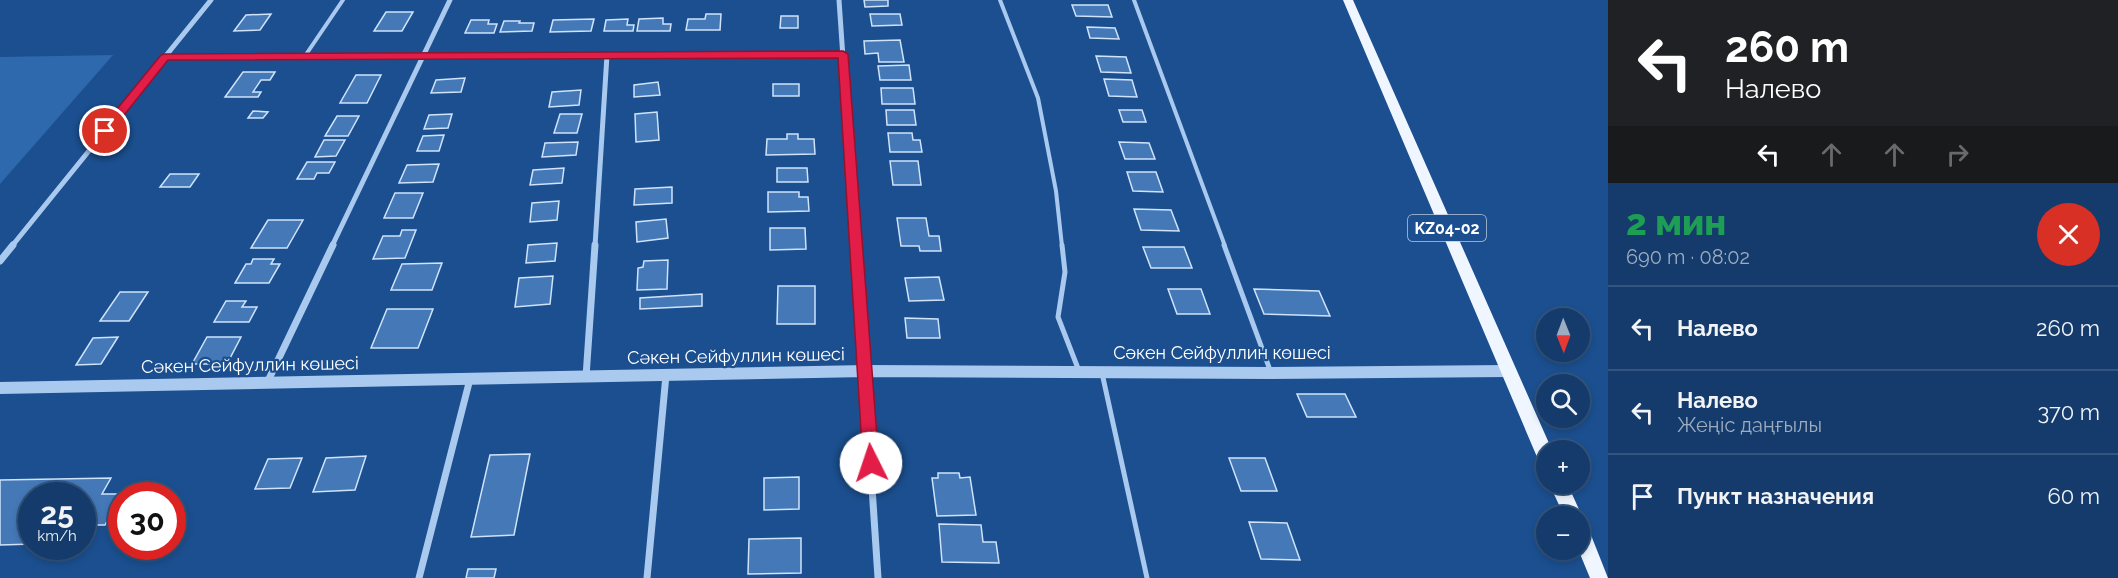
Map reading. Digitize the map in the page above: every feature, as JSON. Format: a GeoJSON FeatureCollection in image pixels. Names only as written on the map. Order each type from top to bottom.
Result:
{"type":"FeatureCollection","features":[{"type":"Feature","properties":{"kind":"main road","name":"KZ04-02"},"geometry":{"type":"LineString","coordinates":[[1348,0],[1538,440]]}},
{"type":"Feature","properties":{"kind":"main road"},"geometry":{"type":"LineString","coordinates":[[1590,554],[1600,578]]}},
{"type":"Feature","properties":{"kind":"street"},"geometry":{"type":"LineString","coordinates":[[0,261],[211,0]]}},
{"type":"Feature","properties":{"kind":"street"},"geometry":{"type":"LineString","coordinates":[[267,383],[450,0]]}},
{"type":"Feature","properties":{"kind":"street"},"geometry":{"type":"LineString","coordinates":[[839,0],[866,371],[878,578]]}},
{"type":"Feature","properties":{"kind":"street"},"geometry":{"type":"LineString","coordinates":[[165,57],[843,54]]}},
{"type":"Feature","properties":{"kind":"street"},"geometry":{"type":"LineString","coordinates":[[586,377],[607,55]]}},
{"type":"Feature","properties":{"kind":"street","name":"Сәкен Сейфуллин көшесі"},"geometry":{"type":"LineString","coordinates":[[0,388],[866,371],[1271,373],[1508,371]]}},
{"type":"Feature","properties":{"kind":"street"},"geometry":{"type":"LineString","coordinates":[[646,578],[666,375]]}},
{"type":"Feature","properties":{"kind":"street"},"geometry":{"type":"LineString","coordinates":[[419,578],[470,379]]}},
{"type":"Feature","properties":{"kind":"lane"},"geometry":{"type":"LineString","coordinates":[[305,56],[344,0]]}},
{"type":"Feature","properties":{"kind":"lane"},"geometry":{"type":"LineString","coordinates":[[1000,0],[1038,98],[1056,191],[1065,272],[1058,317],[1079,371]]}},
{"type":"Feature","properties":{"kind":"lane"},"geometry":{"type":"LineString","coordinates":[[1134,0],[1271,373]]}},
{"type":"Feature","properties":{"kind":"lane"},"geometry":{"type":"LineString","coordinates":[[1101,371],[1147,578]]}},
{"type":"Feature","properties":{"kind":"shaded area"},"geometry":{"type":"Polygon","coordinates":[[[113,55],[0,184],[0,57],[113,55]]]}},
{"type":"Feature","properties":{"kind":"building"},"geometry":{"type":"Polygon","coordinates":[[[864,0],[888,0],[888,6],[865,7],[864,0]]]}},
{"type":"Feature","properties":{"kind":"building"},"geometry":{"type":"Polygon","coordinates":[[[1072,5],[1108,5],[1112,17],[1076,16],[1072,5]]]}},
{"type":"Feature","properties":{"kind":"building"},"geometry":{"type":"Polygon","coordinates":[[[386,12],[413,12],[402,31],[374,31],[386,12]]]}},
{"type":"Feature","properties":{"kind":"building"},"geometry":{"type":"Polygon","coordinates":[[[271,14],[260,30],[234,31],[246,15],[271,14]]]}},
{"type":"Feature","properties":{"kind":"building"},"geometry":{"type":"Polygon","coordinates":[[[706,14],[721,14],[720,30],[686,30],[688,19],[705,19],[706,14]]]}},
{"type":"Feature","properties":{"kind":"building"},"geometry":{"type":"Polygon","coordinates":[[[870,14],[900,14],[902,25],[872,26],[870,14]]]}},
{"type":"Feature","properties":{"kind":"building"},"geometry":{"type":"Polygon","coordinates":[[[781,16],[798,16],[798,28],[780,28],[781,16]]]}},
{"type":"Feature","properties":{"kind":"building"},"geometry":{"type":"Polygon","coordinates":[[[663,18],[663,24],[671,24],[670,31],[637,31],[639,19],[663,18]]]}},
{"type":"Feature","properties":{"kind":"building"},"geometry":{"type":"Polygon","coordinates":[[[594,19],[591,31],[550,32],[553,20],[594,19]]]}},
{"type":"Feature","properties":{"kind":"building"},"geometry":{"type":"Polygon","coordinates":[[[628,19],[627,25],[634,25],[633,31],[604,31],[606,20],[628,19]]]}},
{"type":"Feature","properties":{"kind":"building"},"geometry":{"type":"Polygon","coordinates":[[[471,20],[489,20],[488,24],[497,24],[494,33],[465,33],[471,20]]]}},
{"type":"Feature","properties":{"kind":"building"},"geometry":{"type":"Polygon","coordinates":[[[504,21],[534,23],[532,31],[500,32],[504,21]]]}},
{"type":"Feature","properties":{"kind":"building"},"geometry":{"type":"Polygon","coordinates":[[[1087,27],[1115,28],[1119,39],[1090,38],[1087,27]]]}},
{"type":"Feature","properties":{"kind":"building"},"geometry":{"type":"Polygon","coordinates":[[[900,40],[904,62],[879,62],[878,53],[865,54],[864,41],[900,40]]]}},
{"type":"Feature","properties":{"kind":"building"},"geometry":{"type":"Polygon","coordinates":[[[1096,56],[1126,57],[1131,73],[1101,72],[1096,56]]]}},
{"type":"Feature","properties":{"kind":"building"},"geometry":{"type":"Polygon","coordinates":[[[909,65],[911,80],[880,80],[878,66],[909,65]]]}},
{"type":"Feature","properties":{"kind":"building"},"geometry":{"type":"Polygon","coordinates":[[[243,72],[275,72],[270,80],[261,80],[253,92],[261,92],[258,97],[225,97],[243,72]]]}},
{"type":"Feature","properties":{"kind":"building"},"geometry":{"type":"Polygon","coordinates":[[[356,75],[381,75],[367,103],[340,103],[356,75]]]}},
{"type":"Feature","properties":{"kind":"building"},"geometry":{"type":"Polygon","coordinates":[[[465,78],[461,92],[431,93],[436,80],[465,78]]]}},
{"type":"Feature","properties":{"kind":"building"},"geometry":{"type":"Polygon","coordinates":[[[1104,79],[1132,80],[1137,97],[1109,96],[1104,79]]]}},
{"type":"Feature","properties":{"kind":"building"},"geometry":{"type":"Polygon","coordinates":[[[658,82],[660,95],[634,97],[634,85],[658,82]]]}},
{"type":"Feature","properties":{"kind":"building"},"geometry":{"type":"Polygon","coordinates":[[[773,84],[799,84],[799,96],[773,96],[773,84]]]}},
{"type":"Feature","properties":{"kind":"building"},"geometry":{"type":"Polygon","coordinates":[[[881,88],[913,88],[915,104],[882,104],[881,88]]]}},
{"type":"Feature","properties":{"kind":"building"},"geometry":{"type":"Polygon","coordinates":[[[581,90],[579,105],[549,107],[552,92],[581,90]]]}},
{"type":"Feature","properties":{"kind":"building"},"geometry":{"type":"Polygon","coordinates":[[[886,110],[914,110],[916,125],[887,125],[886,110]]]}},
{"type":"Feature","properties":{"kind":"building"},"geometry":{"type":"Polygon","coordinates":[[[1119,110],[1142,110],[1146,122],[1123,122],[1119,110]]]}},
{"type":"Feature","properties":{"kind":"building"},"geometry":{"type":"Polygon","coordinates":[[[253,111],[268,112],[263,118],[248,118],[253,111]]]}},
{"type":"Feature","properties":{"kind":"building"},"geometry":{"type":"Polygon","coordinates":[[[657,112],[659,140],[636,142],[635,114],[657,112]]]}},
{"type":"Feature","properties":{"kind":"building"},"geometry":{"type":"Polygon","coordinates":[[[452,114],[448,128],[424,129],[429,115],[452,114]]]}},
{"type":"Feature","properties":{"kind":"building"},"geometry":{"type":"Polygon","coordinates":[[[560,114],[582,114],[577,133],[554,133],[560,114]]]}},
{"type":"Feature","properties":{"kind":"building"},"geometry":{"type":"Polygon","coordinates":[[[337,116],[359,116],[348,136],[325,136],[337,116]]]}},
{"type":"Feature","properties":{"kind":"building"},"geometry":{"type":"Polygon","coordinates":[[[888,133],[912,133],[913,140],[920,140],[922,152],[890,152],[888,133]]]}},
{"type":"Feature","properties":{"kind":"building"},"geometry":{"type":"Polygon","coordinates":[[[787,134],[798,134],[798,139],[814,139],[815,154],[766,155],[767,139],[787,139],[787,134]]]}},
{"type":"Feature","properties":{"kind":"building"},"geometry":{"type":"Polygon","coordinates":[[[444,135],[439,151],[417,151],[423,136],[444,135]]]}},
{"type":"Feature","properties":{"kind":"building"},"geometry":{"type":"Polygon","coordinates":[[[324,140],[345,140],[336,156],[315,157],[324,140]]]}},
{"type":"Feature","properties":{"kind":"building"},"geometry":{"type":"Polygon","coordinates":[[[578,142],[576,155],[542,157],[545,143],[578,142]]]}},
{"type":"Feature","properties":{"kind":"building"},"geometry":{"type":"Polygon","coordinates":[[[1119,142],[1149,143],[1155,159],[1125,159],[1119,142]]]}},
{"type":"Feature","properties":{"kind":"building"},"geometry":{"type":"Polygon","coordinates":[[[890,161],[918,161],[921,185],[893,185],[890,161]]]}},
{"type":"Feature","properties":{"kind":"building"},"geometry":{"type":"Polygon","coordinates":[[[307,162],[335,162],[329,173],[317,173],[314,179],[297,179],[307,162]]]}},
{"type":"Feature","properties":{"kind":"building"},"geometry":{"type":"Polygon","coordinates":[[[439,164],[433,182],[399,183],[407,165],[439,164]]]}},
{"type":"Feature","properties":{"kind":"building"},"geometry":{"type":"Polygon","coordinates":[[[564,168],[562,183],[530,185],[533,170],[564,168]]]}},
{"type":"Feature","properties":{"kind":"building"},"geometry":{"type":"Polygon","coordinates":[[[777,168],[807,168],[808,182],[777,182],[777,168]]]}},
{"type":"Feature","properties":{"kind":"building"},"geometry":{"type":"Polygon","coordinates":[[[1127,172],[1156,172],[1163,192],[1133,191],[1127,172]]]}},
{"type":"Feature","properties":{"kind":"building"},"geometry":{"type":"Polygon","coordinates":[[[170,174],[199,174],[190,187],[160,187],[170,174]]]}},
{"type":"Feature","properties":{"kind":"building"},"geometry":{"type":"Polygon","coordinates":[[[672,187],[672,203],[634,205],[635,189],[672,187]]]}},
{"type":"Feature","properties":{"kind":"building"},"geometry":{"type":"Polygon","coordinates":[[[768,192],[799,192],[799,197],[808,197],[809,211],[768,212],[768,192]]]}},
{"type":"Feature","properties":{"kind":"building"},"geometry":{"type":"Polygon","coordinates":[[[395,193],[423,193],[413,218],[384,218],[395,193]]]}},
{"type":"Feature","properties":{"kind":"building"},"geometry":{"type":"Polygon","coordinates":[[[559,201],[557,220],[530,222],[532,203],[559,201]]]}},
{"type":"Feature","properties":{"kind":"building"},"geometry":{"type":"Polygon","coordinates":[[[1134,209],[1171,210],[1179,231],[1141,230],[1134,209]]]}},
{"type":"Feature","properties":{"kind":"building"},"geometry":{"type":"Polygon","coordinates":[[[897,218],[926,218],[929,236],[939,236],[941,251],[920,251],[919,246],[901,246],[897,218]]]}},
{"type":"Feature","properties":{"kind":"building"},"geometry":{"type":"Polygon","coordinates":[[[666,219],[668,238],[637,242],[636,222],[666,219]]]}},
{"type":"Feature","properties":{"kind":"building"},"geometry":{"type":"Polygon","coordinates":[[[268,220],[303,220],[287,248],[251,248],[268,220]]]}},
{"type":"Feature","properties":{"kind":"building"},"geometry":{"type":"Polygon","coordinates":[[[770,228],[805,228],[806,249],[770,250],[770,228]]]}},
{"type":"Feature","properties":{"kind":"building"},"geometry":{"type":"Polygon","coordinates":[[[402,230],[416,230],[405,258],[373,259],[383,236],[400,236],[402,230]]]}},
{"type":"Feature","properties":{"kind":"building"},"geometry":{"type":"Polygon","coordinates":[[[557,243],[555,261],[526,263],[528,245],[557,243]]]}},
{"type":"Feature","properties":{"kind":"building"},"geometry":{"type":"Polygon","coordinates":[[[1143,247],[1184,247],[1192,268],[1151,268],[1143,247]]]}},
{"type":"Feature","properties":{"kind":"building"},"geometry":{"type":"Polygon","coordinates":[[[253,259],[274,259],[271,264],[280,264],[269,283],[235,283],[246,264],[251,264],[253,259]]]}},
{"type":"Feature","properties":{"kind":"building"},"geometry":{"type":"Polygon","coordinates":[[[668,260],[667,289],[637,290],[638,268],[643,267],[644,261],[668,260]]]}},
{"type":"Feature","properties":{"kind":"building"},"geometry":{"type":"Polygon","coordinates":[[[442,263],[432,290],[391,290],[402,264],[442,263]]]}},
{"type":"Feature","properties":{"kind":"building"},"geometry":{"type":"Polygon","coordinates":[[[553,276],[550,304],[515,307],[519,278],[553,276]]]}},
{"type":"Feature","properties":{"kind":"building"},"geometry":{"type":"Polygon","coordinates":[[[939,277],[944,300],[909,301],[905,278],[939,277]]]}},
{"type":"Feature","properties":{"kind":"building"},"geometry":{"type":"Polygon","coordinates":[[[778,286],[815,286],[815,324],[777,324],[778,286]]]}},
{"type":"Feature","properties":{"kind":"building"},"geometry":{"type":"Polygon","coordinates":[[[1168,289],[1201,289],[1210,314],[1177,314],[1168,289]]]}},
{"type":"Feature","properties":{"kind":"building"},"geometry":{"type":"Polygon","coordinates":[[[1254,289],[1319,291],[1330,316],[1264,314],[1254,289]]]}},
{"type":"Feature","properties":{"kind":"building"},"geometry":{"type":"Polygon","coordinates":[[[120,292],[148,292],[129,321],[100,321],[120,292]]]}},
{"type":"Feature","properties":{"kind":"building"},"geometry":{"type":"Polygon","coordinates":[[[702,294],[702,306],[640,309],[640,298],[702,294]]]}},
{"type":"Feature","properties":{"kind":"building"},"geometry":{"type":"Polygon","coordinates":[[[226,301],[246,301],[242,307],[257,307],[249,322],[214,322],[226,301]]]}},
{"type":"Feature","properties":{"kind":"building"},"geometry":{"type":"Polygon","coordinates":[[[387,309],[433,309],[418,348],[371,348],[387,309]]]}},
{"type":"Feature","properties":{"kind":"building"},"geometry":{"type":"Polygon","coordinates":[[[905,318],[938,319],[940,338],[907,338],[905,318]]]}},
{"type":"Feature","properties":{"kind":"building"},"geometry":{"type":"Polygon","coordinates":[[[118,337],[101,364],[76,365],[93,338],[118,337]]]}},
{"type":"Feature","properties":{"kind":"building"},"geometry":{"type":"Polygon","coordinates":[[[207,337],[241,337],[227,364],[192,364],[207,337]]]}},
{"type":"Feature","properties":{"kind":"building"},"geometry":{"type":"Polygon","coordinates":[[[1297,394],[1345,394],[1356,417],[1307,417],[1297,394]]]}},
{"type":"Feature","properties":{"kind":"building"},"geometry":{"type":"Polygon","coordinates":[[[530,454],[514,535],[471,537],[490,455],[530,454]]]}},
{"type":"Feature","properties":{"kind":"building"},"geometry":{"type":"Polygon","coordinates":[[[366,456],[355,490],[313,492],[326,458],[366,456]]]}},
{"type":"Feature","properties":{"kind":"building"},"geometry":{"type":"Polygon","coordinates":[[[302,458],[290,488],[255,489],[268,459],[302,458]]]}},
{"type":"Feature","properties":{"kind":"building"},"geometry":{"type":"Polygon","coordinates":[[[1229,458],[1265,458],[1277,491],[1241,491],[1229,458]]]}},
{"type":"Feature","properties":{"kind":"building"},"geometry":{"type":"Polygon","coordinates":[[[938,473],[959,473],[960,478],[970,477],[976,515],[937,516],[932,478],[938,478],[938,473]]]}},
{"type":"Feature","properties":{"kind":"building"},"geometry":{"type":"Polygon","coordinates":[[[799,477],[799,509],[764,510],[764,478],[799,477]]]}},
{"type":"Feature","properties":{"kind":"building"},"geometry":{"type":"Polygon","coordinates":[[[111,478],[102,494],[108,494],[108,520],[105,525],[96,525],[96,482],[18,482],[18,544],[0,545],[0,480],[111,478]]]}},
{"type":"Feature","properties":{"kind":"building"},"geometry":{"type":"Polygon","coordinates":[[[1249,522],[1287,523],[1300,560],[1261,559],[1249,522]]]}},
{"type":"Feature","properties":{"kind":"building"},"geometry":{"type":"Polygon","coordinates":[[[939,524],[981,525],[983,542],[996,542],[999,563],[942,562],[939,524]]]}},
{"type":"Feature","properties":{"kind":"building"},"geometry":{"type":"Polygon","coordinates":[[[801,538],[801,573],[748,574],[749,539],[801,538]]]}},
{"type":"Feature","properties":{"kind":"building"},"geometry":{"type":"Polygon","coordinates":[[[468,569],[496,569],[494,578],[466,578],[468,569]]]}},
{"type":"Feature","properties":{"kind":"route"},"geometry":{"type":"LineString","coordinates":[[105,131],[165,57],[843,54],[871,463]]}}]}
